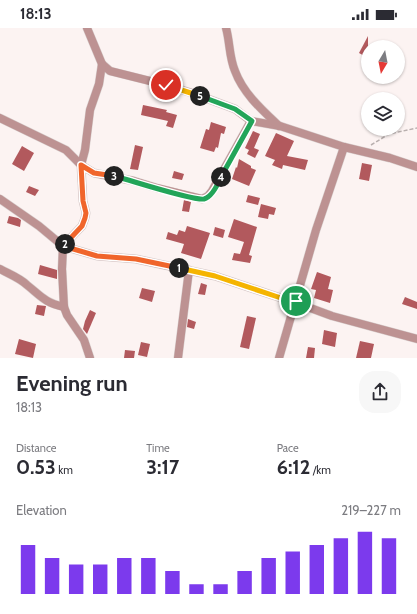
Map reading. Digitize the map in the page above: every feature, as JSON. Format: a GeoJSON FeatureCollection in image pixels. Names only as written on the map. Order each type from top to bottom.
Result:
{"type":"FeatureCollection","features":[{"type":"Feature","properties":{"kind":"street"},"geometry":{"type":"LineString","coordinates":[[87,28],[102,64],[107,69],[114,72],[166,85],[235,109],[252,121],[280,126],[344,148],[390,158],[417,167]]}},
{"type":"Feature","properties":{"kind":"street"},"geometry":{"type":"LineString","coordinates":[[226,28],[234,70],[242,85],[258,107],[280,126]]}},
{"type":"Feature","properties":{"kind":"street"},"geometry":{"type":"LineString","coordinates":[[90,358],[84,340],[67,315],[64,307],[62,269],[63,246],[82,226],[86,213],[83,201],[81,165],[85,150],[90,110],[99,84],[102,64]]}},
{"type":"Feature","properties":{"kind":"street"},"geometry":{"type":"LineString","coordinates":[[0,118],[63,148],[81,165],[94,173],[134,181],[198,199],[205,198],[220,180],[252,121]]}},
{"type":"Feature","properties":{"kind":"street"},"geometry":{"type":"LineString","coordinates":[[279,358],[316,233],[344,148]]}},
{"type":"Feature","properties":{"kind":"street"},"geometry":{"type":"LineString","coordinates":[[0,199],[39,226],[63,246],[97,256],[136,259],[215,276],[275,296],[296,301],[332,316],[417,339]]}},
{"type":"Feature","properties":{"kind":"street"},"geometry":{"type":"LineString","coordinates":[[0,269],[27,284],[42,298],[52,304],[64,307]]}},
{"type":"Feature","properties":{"kind":"street"},"geometry":{"type":"LineString","coordinates":[[178,358],[189,270]]}},
{"type":"Feature","properties":{"kind":"path"},"geometry":{"type":"LineString","coordinates":[[362,152],[389,134],[417,128]]}},
{"type":"Feature","properties":{"kind":"building"},"geometry":{"type":"Polygon","coordinates":[[[143,105],[167,110],[166,112],[177,115],[173,128],[166,126],[168,121],[141,115],[143,105]]]}},
{"type":"Feature","properties":{"kind":"building"},"geometry":{"type":"Polygon","coordinates":[[[211,122],[226,127],[224,134],[221,133],[218,148],[216,147],[214,152],[200,148],[206,129],[209,130],[211,122]]]}},
{"type":"Feature","properties":{"kind":"building"},"geometry":{"type":"Polygon","coordinates":[[[253,131],[260,134],[254,148],[259,150],[255,158],[247,154],[249,150],[245,148],[253,131]]]}},
{"type":"Feature","properties":{"kind":"building"},"geometry":{"type":"Polygon","coordinates":[[[276,133],[294,141],[287,156],[308,160],[305,170],[283,165],[282,169],[272,165],[275,160],[265,156],[276,133]]]}},
{"type":"Feature","properties":{"kind":"building"},"geometry":{"type":"Polygon","coordinates":[[[135,145],[143,147],[138,170],[130,169],[135,145]]]}},
{"type":"Feature","properties":{"kind":"building"},"geometry":{"type":"Polygon","coordinates":[[[22,146],[34,153],[24,171],[12,164],[22,146]]]}},
{"type":"Feature","properties":{"kind":"building"},"geometry":{"type":"Polygon","coordinates":[[[239,159],[256,170],[249,186],[232,179],[239,159]]]}},
{"type":"Feature","properties":{"kind":"building"},"geometry":{"type":"Polygon","coordinates":[[[362,163],[372,165],[369,181],[359,179],[362,163]]]}},
{"type":"Feature","properties":{"kind":"building"},"geometry":{"type":"Polygon","coordinates":[[[174,171],[184,174],[182,180],[172,178],[174,171]]]}},
{"type":"Feature","properties":{"kind":"building"},"geometry":{"type":"Polygon","coordinates":[[[29,186],[39,190],[35,196],[26,192],[29,186]]]}},
{"type":"Feature","properties":{"kind":"building"},"geometry":{"type":"Polygon","coordinates":[[[248,195],[260,198],[258,205],[246,202],[248,195]]]}},
{"type":"Feature","properties":{"kind":"building"},"geometry":{"type":"Polygon","coordinates":[[[184,200],[191,202],[189,212],[182,211],[184,200]]]}},
{"type":"Feature","properties":{"kind":"building"},"geometry":{"type":"Polygon","coordinates":[[[261,204],[276,208],[274,215],[269,214],[268,219],[258,217],[261,204]]]}},
{"type":"Feature","properties":{"kind":"building"},"geometry":{"type":"Polygon","coordinates":[[[9,216],[21,220],[20,227],[7,223],[9,216]]]}},
{"type":"Feature","properties":{"kind":"building"},"geometry":{"type":"Polygon","coordinates":[[[234,219],[257,227],[249,255],[252,256],[250,263],[232,260],[234,253],[240,254],[244,242],[228,237],[234,219]]]}},
{"type":"Feature","properties":{"kind":"building"},"geometry":{"type":"Polygon","coordinates":[[[187,226],[210,233],[201,259],[181,253],[184,244],[166,239],[168,232],[177,235],[179,230],[185,232],[187,226]]]}},
{"type":"Feature","properties":{"kind":"building"},"geometry":{"type":"Polygon","coordinates":[[[215,227],[225,230],[223,238],[213,235],[215,227]]]}},
{"type":"Feature","properties":{"kind":"building"},"geometry":{"type":"Polygon","coordinates":[[[40,265],[57,270],[57,279],[38,274],[40,265]]]}},
{"type":"Feature","properties":{"kind":"building"},"geometry":{"type":"Polygon","coordinates":[[[317,272],[331,277],[328,289],[333,290],[330,303],[314,298],[316,290],[311,289],[317,272]]]}},
{"type":"Feature","properties":{"kind":"building"},"geometry":{"type":"Polygon","coordinates":[[[201,283],[207,285],[205,295],[198,294],[201,283]]]}},
{"type":"Feature","properties":{"kind":"building"},"geometry":{"type":"Polygon","coordinates":[[[142,288],[155,291],[152,302],[139,298],[142,288]]]}},
{"type":"Feature","properties":{"kind":"building"},"geometry":{"type":"Polygon","coordinates":[[[405,297],[417,302],[417,309],[402,304],[405,297]]]}},
{"type":"Feature","properties":{"kind":"building"},"geometry":{"type":"Polygon","coordinates":[[[37,305],[46,306],[44,316],[35,314],[37,305]]]}},
{"type":"Feature","properties":{"kind":"building"},"geometry":{"type":"Polygon","coordinates":[[[90,310],[96,313],[87,334],[83,329],[90,310]]]}},
{"type":"Feature","properties":{"kind":"building"},"geometry":{"type":"Polygon","coordinates":[[[247,316],[256,318],[249,349],[240,347],[247,316]]]}},
{"type":"Feature","properties":{"kind":"building"},"geometry":{"type":"Polygon","coordinates":[[[188,319],[196,322],[194,329],[187,327],[188,319]]]}},
{"type":"Feature","properties":{"kind":"building"},"geometry":{"type":"Polygon","coordinates":[[[324,330],[337,333],[335,347],[322,344],[324,330]]]}},
{"type":"Feature","properties":{"kind":"building"},"geometry":{"type":"Polygon","coordinates":[[[19,339],[36,344],[33,358],[15,354],[19,339]]]}},
{"type":"Feature","properties":{"kind":"building"},"geometry":{"type":"Polygon","coordinates":[[[360,341],[374,344],[371,358],[356,358],[360,341]]]}},
{"type":"Feature","properties":{"kind":"building"},"geometry":{"type":"Polygon","coordinates":[[[141,342],[150,344],[147,357],[138,355],[141,342]]]}},
{"type":"Feature","properties":{"kind":"building"},"geometry":{"type":"Polygon","coordinates":[[[308,347],[315,348],[314,358],[306,358],[308,347]]]}},
{"type":"Feature","properties":{"kind":"building"},"geometry":{"type":"Polygon","coordinates":[[[125,350],[135,351],[134,358],[124,358],[125,350]]]}},
{"type":"Feature","properties":{"kind":"route"},"geometry":{"type":"LineString","coordinates":[[166,85],[235,109],[252,121],[220,180],[208,196],[198,199],[134,181],[94,173],[81,165],[83,201],[86,213],[85,218],[82,226],[63,246],[97,256],[136,259],[215,276],[281,298],[296,301]]}}]}
